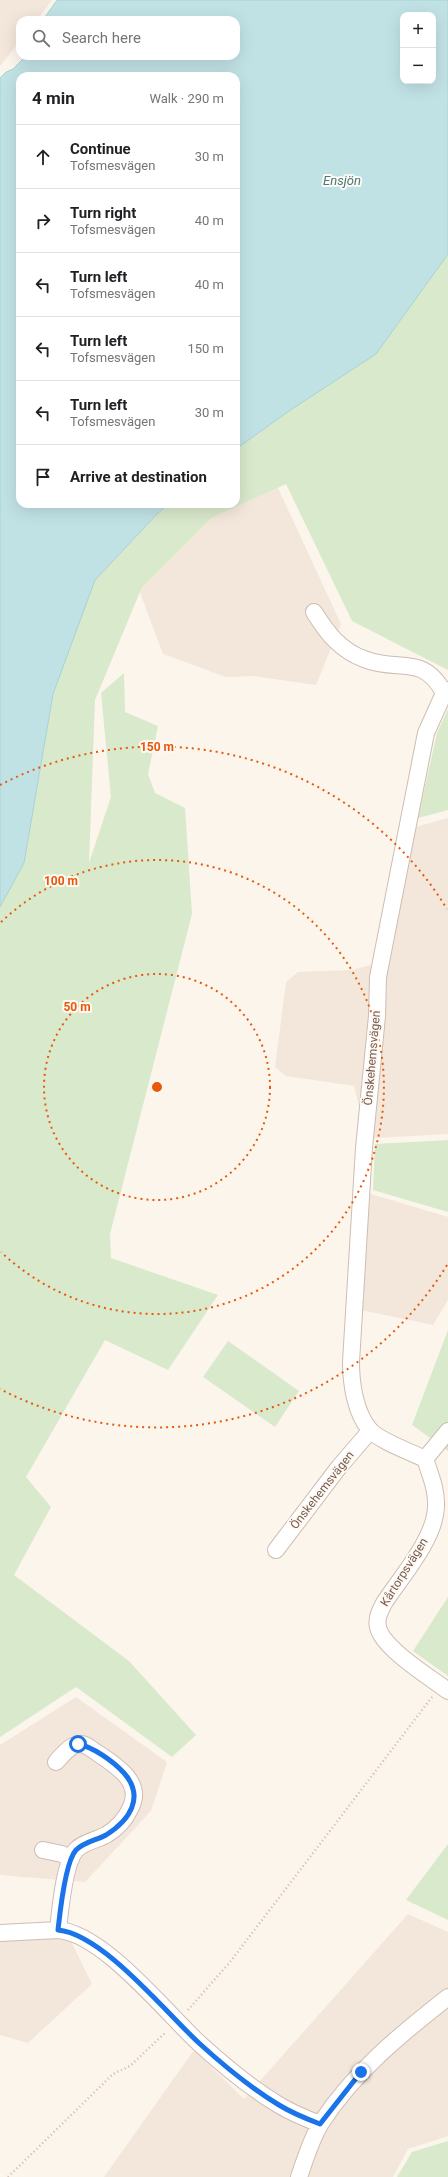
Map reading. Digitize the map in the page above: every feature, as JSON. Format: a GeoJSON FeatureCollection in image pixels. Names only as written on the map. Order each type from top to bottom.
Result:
{"type":"FeatureCollection","features":[{"type":"Feature","properties":{"kind":"street"},"geometry":{"type":"LineString","coordinates":[[314,612],[327,632],[340,645],[354,655],[381,663],[419,668],[429,672],[446,692]]}},
{"type":"Feature","properties":{"kind":"street","name":"Önskehemsvägen"},"geometry":{"type":"LineString","coordinates":[[276,1550],[339,1468],[370,1431],[360,1412],[351,1379],[364,1148],[377,1016],[378,978],[424,740],[446,692]]}},
{"type":"Feature","properties":{"kind":"street"},"geometry":{"type":"LineString","coordinates":[[370,1431],[425,1459],[448,1431]]}},
{"type":"Feature","properties":{"kind":"street","name":"Kårtorpsvägen"},"geometry":{"type":"LineString","coordinates":[[425,1459],[435,1490],[436,1507],[429,1533],[377,1615],[378,1627],[388,1645],[444,1688]]}},
{"type":"Feature","properties":{"kind":"street"},"geometry":{"type":"LineString","coordinates":[[56,1762],[68,1748],[78,1744],[87,1745],[121,1770],[132,1782],[135,1793],[134,1803],[118,1826],[105,1836],[76,1850],[71,1859],[61,1904],[58,1930]]}},
{"type":"Feature","properties":{"kind":"street"},"geometry":{"type":"LineString","coordinates":[[42,1850],[62,1854],[71,1859]]}},
{"type":"Feature","properties":{"kind":"street"},"geometry":{"type":"LineString","coordinates":[[0,1933],[58,1930],[68,1931],[86,1939],[135,1978],[200,2044],[279,2105],[320,2124]]}},
{"type":"Feature","properties":{"kind":"street"},"geometry":{"type":"LineString","coordinates":[[299,2177],[320,2124],[361,2072],[404,2031],[448,1997]]}},
{"type":"Feature","properties":{"kind":"path"},"geometry":{"type":"LineString","coordinates":[[8,2177],[113,2074],[130,2066],[178,2020],[230,1962],[444,1688]]}},
{"type":"Feature","properties":{"kind":"shaded area"},"geometry":{"type":"Polygon","coordinates":[[[0,0],[52,0],[40,16],[16,16],[16,46],[0,66],[0,0]]]}},
{"type":"Feature","properties":{"kind":"shaded area"},"geometry":{"type":"Polygon","coordinates":[[[266,462],[341,624],[316,685],[253,676],[226,677],[163,654],[135,579],[202,521],[228,508],[240,508],[240,498],[266,462]]]}},
{"type":"Feature","properties":{"kind":"shaded area"},"geometry":{"type":"Polygon","coordinates":[[[448,818],[448,1134],[375,1138],[362,1118],[354,1086],[286,1076],[275,1067],[286,982],[298,972],[352,970],[381,962],[412,828],[448,818]]]}},
{"type":"Feature","properties":{"kind":"shaded area"},"geometry":{"type":"Polygon","coordinates":[[[368,1193],[448,1217],[448,1300],[433,1325],[361,1310],[368,1193]]]}},
{"type":"Feature","properties":{"kind":"shaded area"},"geometry":{"type":"Polygon","coordinates":[[[76,1697],[167,1762],[151,1811],[85,1882],[0,1875],[0,1745],[76,1697]]]}},
{"type":"Feature","properties":{"kind":"shaded area"},"geometry":{"type":"Polygon","coordinates":[[[408,1914],[448,1932],[448,2136],[408,2149],[393,2177],[104,2177],[194,2050],[244,2099],[408,1914]]]}},
{"type":"Feature","properties":{"kind":"shaded area"},"geometry":{"type":"Polygon","coordinates":[[[0,1937],[69,1937],[92,1984],[28,2043],[0,2035],[0,1937]]]}},
{"type":"Feature","properties":{"kind":"green space"},"geometry":{"type":"Polygon","coordinates":[[[448,254],[448,670],[352,621],[286,484],[240,505],[240,446],[289,411],[376,354],[448,254]]]}},
{"type":"Feature","properties":{"kind":"green space"},"geometry":{"type":"Polygon","coordinates":[[[164,508],[233,508],[211,518],[142,587],[95,700],[89,863],[111,797],[101,693],[124,673],[125,712],[158,726],[148,774],[155,793],[185,808],[192,914],[110,1234],[111,1258],[218,1295],[168,1370],[105,1340],[26,1477],[51,1507],[14,1575],[129,1661],[196,1735],[172,1757],[76,1687],[0,1737],[0,907],[24,863],[53,694],[95,580],[164,508]]]}},
{"type":"Feature","properties":{"kind":"green space"},"geometry":{"type":"Polygon","coordinates":[[[448,709],[448,810],[418,818],[437,733],[448,709]]]}},
{"type":"Feature","properties":{"kind":"green space"},"geometry":{"type":"Polygon","coordinates":[[[448,1140],[448,1212],[373,1190],[375,1144],[448,1140]]]}},
{"type":"Feature","properties":{"kind":"green space"},"geometry":{"type":"Polygon","coordinates":[[[448,1330],[448,1451],[412,1425],[448,1330]]]}},
{"type":"Feature","properties":{"kind":"green space"},"geometry":{"type":"Polygon","coordinates":[[[228,1341],[299,1391],[275,1427],[203,1377],[228,1341]]]}},
{"type":"Feature","properties":{"kind":"green space"},"geometry":{"type":"Polygon","coordinates":[[[448,1597],[448,1676],[413,1651],[448,1597]]]}},
{"type":"Feature","properties":{"kind":"green space"},"geometry":{"type":"Polygon","coordinates":[[[448,1844],[448,1920],[406,1900],[448,1844]]]}},
{"type":"Feature","properties":{"kind":"green space"},"geometry":{"type":"Polygon","coordinates":[[[448,2141],[448,2177],[397,2177],[412,2152],[448,2141]]]}},
{"type":"Feature","properties":{"kind":"water","name":"Ensjön"},"geometry":{"type":"Polygon","coordinates":[[[57,0],[448,0],[448,254],[376,354],[289,411],[240,446],[240,72],[16,72],[16,508],[164,508],[95,580],[53,694],[24,863],[0,907],[0,78],[6,72],[13,69],[22,60],[240,60],[240,16],[46,16],[57,0]]]}},
{"type":"Feature","properties":{"kind":"route"},"geometry":{"type":"LineString","coordinates":[[78,1744],[87,1745],[121,1770],[132,1782],[135,1793],[134,1803],[118,1826],[105,1836],[86,1843],[76,1850],[69,1864],[61,1904],[58,1930],[68,1931],[86,1939],[135,1978],[200,2044],[279,2105],[301,2116],[320,2124],[361,2072]]}}]}
